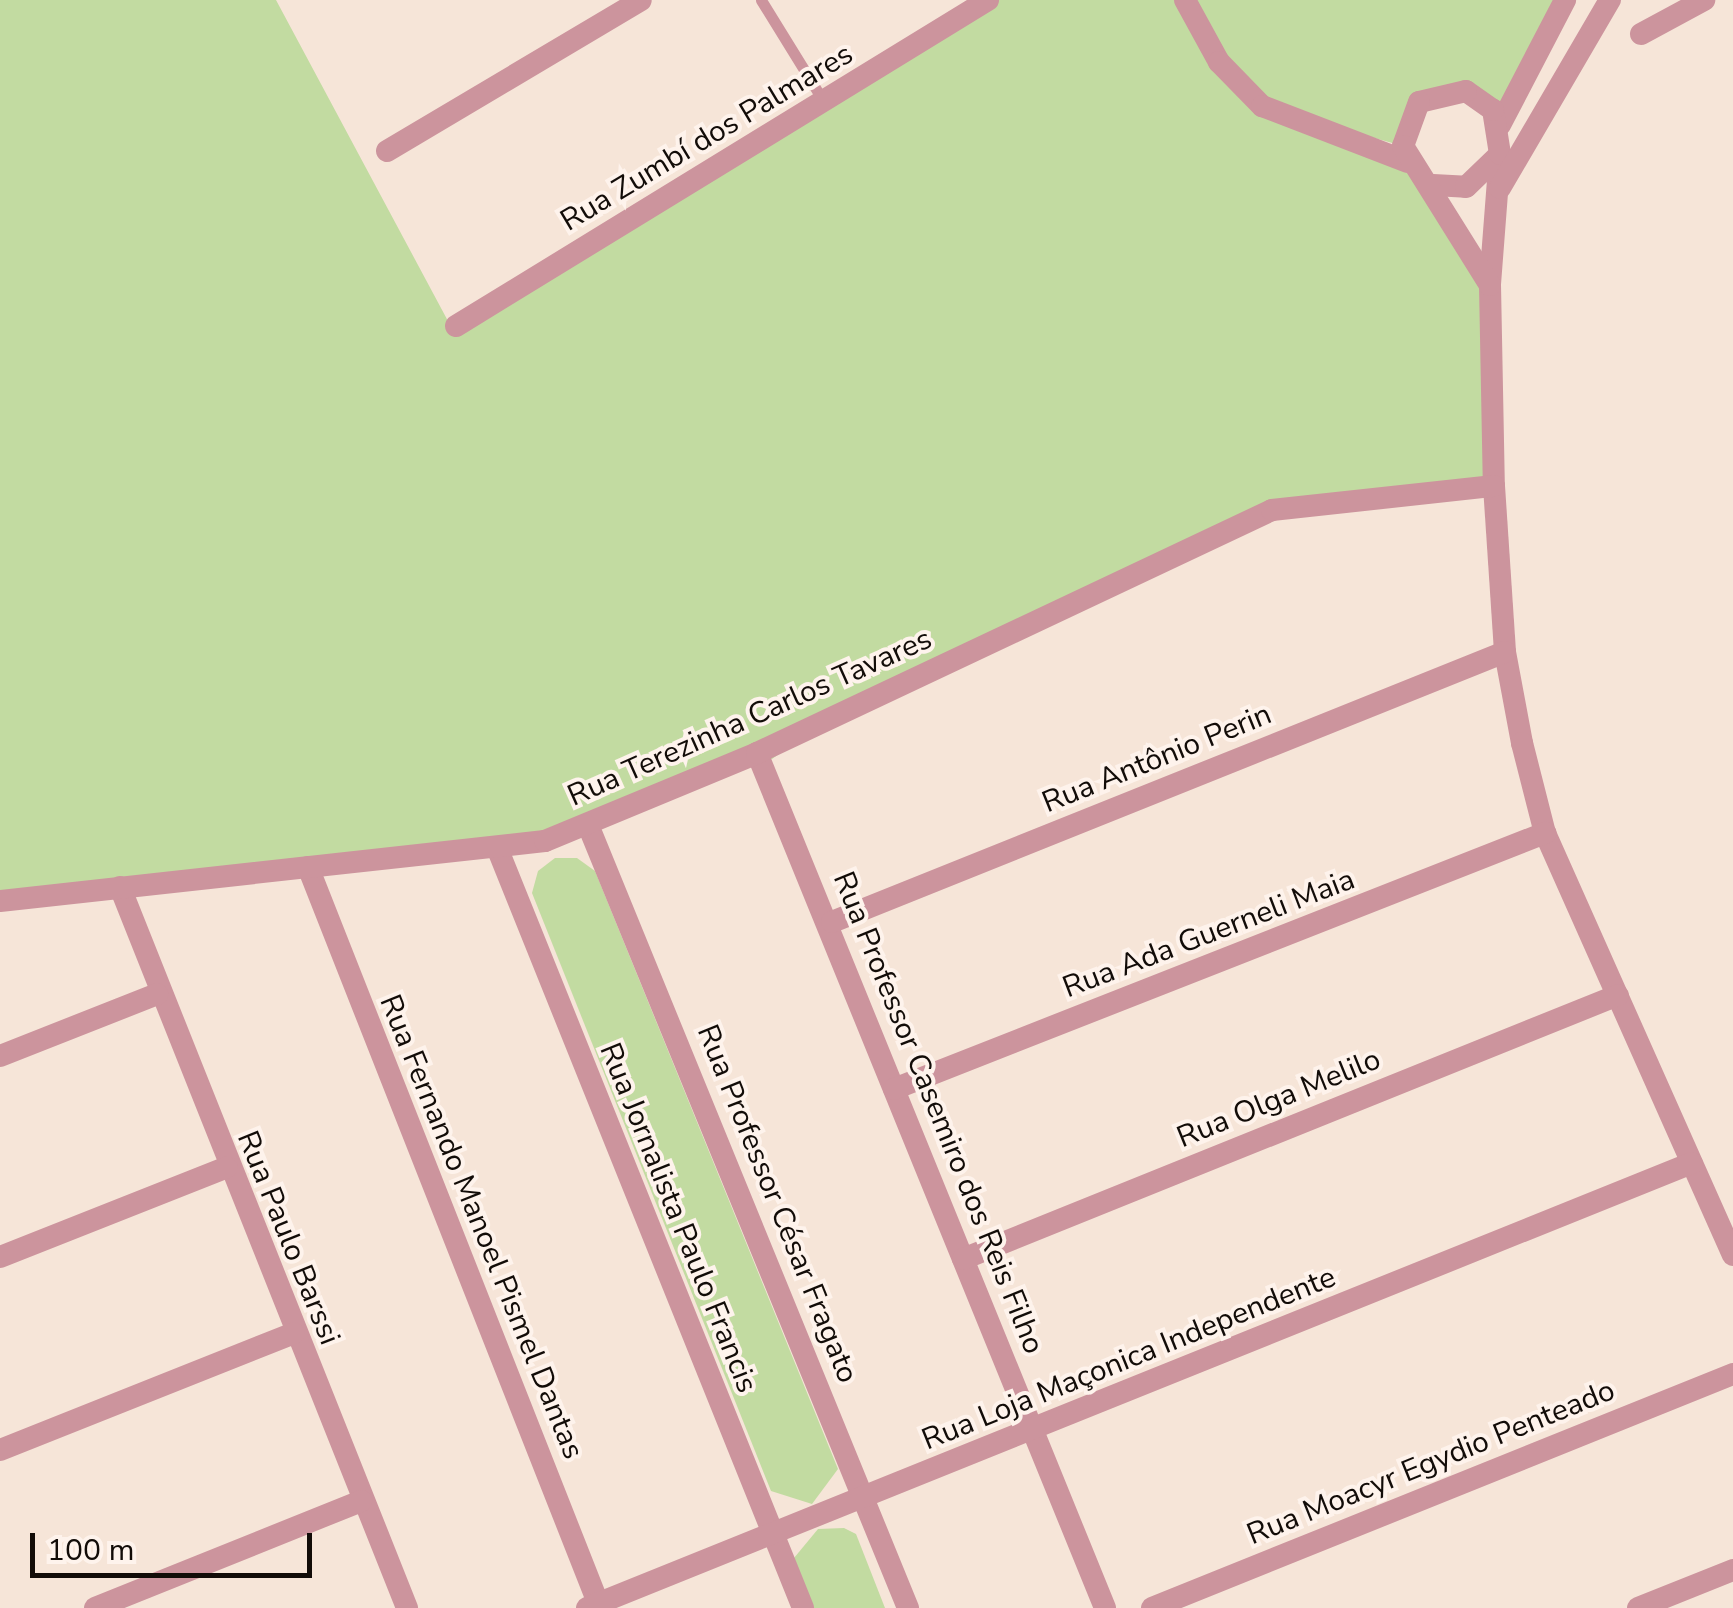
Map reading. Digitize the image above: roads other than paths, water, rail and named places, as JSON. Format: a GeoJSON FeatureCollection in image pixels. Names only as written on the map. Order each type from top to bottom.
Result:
{"type":"FeatureCollection","features":[{"type":"Feature","properties":{"kind":"street"},"geometry":{"type":"LineString","coordinates":[[387,151],[640,0]]}},
{"type":"Feature","properties":{"kind":"street","name":"Rua Zumbí dos Palmares"},"geometry":{"type":"LineString","coordinates":[[456,326],[988,0]]}},
{"type":"Feature","properties":{"kind":"street"},"geometry":{"type":"LineString","coordinates":[[1185,0],[1218,62],[1262,106],[1408,162],[1432,185],[1490,285]]}},
{"type":"Feature","properties":{"kind":"street"},"geometry":{"type":"LineString","coordinates":[[1565,0],[1500,125],[1490,285],[1494,486],[1505,652],[1545,833],[1733,1255]]}},
{"type":"Feature","properties":{"kind":"street"},"geometry":{"type":"LineString","coordinates":[[1498,191],[1545,119],[1610,0]]}},
{"type":"Feature","properties":{"kind":"street"},"geometry":{"type":"LineString","coordinates":[[1641,34],[1704,0]]}},
{"type":"Feature","properties":{"kind":"street"},"geometry":{"type":"LineString","coordinates":[[1408,162],[1409,114],[1434,93],[1481,98],[1500,125]]}},
{"type":"Feature","properties":{"kind":"street"},"geometry":{"type":"LineString","coordinates":[[1511,103],[1545,119]]}},
{"type":"Feature","properties":{"kind":"street"},"geometry":{"type":"LineString","coordinates":[[1432,185],[1466,187],[1500,154]]}},
{"type":"Feature","properties":{"kind":"street","name":"Rua Terezinha Carlos Tavares"},"geometry":{"type":"LineString","coordinates":[[0,901],[498,850],[588,825],[757,753],[1272,510],[1494,486]]}},
{"type":"Feature","properties":{"kind":"street","name":"Rua Antônio Perin"},"geometry":{"type":"LineString","coordinates":[[832,922],[1505,652]]}},
{"type":"Feature","properties":{"kind":"street","name":"Rua Professor Casemiro dos Reis Filho"},"geometry":{"type":"LineString","coordinates":[[757,753],[832,922],[894,1089],[1105,1608]]}},
{"type":"Feature","properties":{"kind":"street","name":"Rua Professor César Fragato"},"geometry":{"type":"LineString","coordinates":[[588,825],[908,1608]]}},
{"type":"Feature","properties":{"kind":"street","name":"Rua Ada Guerneli Maia"},"geometry":{"type":"LineString","coordinates":[[894,1089],[1545,833]]}},
{"type":"Feature","properties":{"kind":"street","name":"Rua Jornalista Paulo Francis"},"geometry":{"type":"LineString","coordinates":[[498,850],[804,1608]]}},
{"type":"Feature","properties":{"kind":"street","name":"Rua Fernando Manoel Pismel Dantas"},"geometry":{"type":"LineString","coordinates":[[308,867],[596,1607]]}},
{"type":"Feature","properties":{"kind":"street","name":"Rua Paulo Barssi"},"geometry":{"type":"LineString","coordinates":[[120,888],[158,994],[360,1501],[407,1608]]}},
{"type":"Feature","properties":{"kind":"street"},"geometry":{"type":"LineString","coordinates":[[0,1056],[158,994]]}},
{"type":"Feature","properties":{"kind":"street","name":"Rua Olga Melilo"},"geometry":{"type":"LineString","coordinates":[[963,1259],[1618,995]]}},
{"type":"Feature","properties":{"kind":"street","name":"Rua Loja Maçonica Independente"},"geometry":{"type":"LineString","coordinates":[[596,1607],[1692,1164]]}},
{"type":"Feature","properties":{"kind":"street"},"geometry":{"type":"LineString","coordinates":[[0,1257],[227,1167]]}},
{"type":"Feature","properties":{"kind":"street"},"geometry":{"type":"LineString","coordinates":[[0,1450],[294,1333]]}},
{"type":"Feature","properties":{"kind":"street","name":"Rua Moacyr Egydio Penteado"},"geometry":{"type":"LineString","coordinates":[[1152,1608],[1733,1374]]}},
{"type":"Feature","properties":{"kind":"street"},"geometry":{"type":"LineString","coordinates":[[95,1608],[360,1501]]}},
{"type":"Feature","properties":{"kind":"street"},"geometry":{"type":"LineString","coordinates":[[1638,1608],[1733,1570]]}},
{"type":"Feature","properties":{"kind":"lane"},"geometry":{"type":"LineString","coordinates":[[761,0],[824,102]]}}]}
